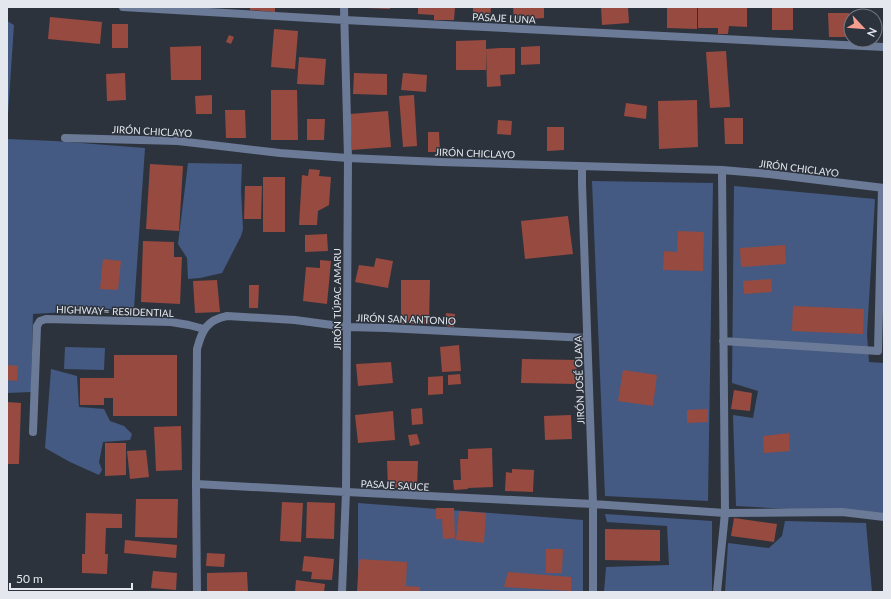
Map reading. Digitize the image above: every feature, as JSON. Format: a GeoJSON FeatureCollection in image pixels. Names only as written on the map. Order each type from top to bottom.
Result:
{"type":"FeatureCollection","features":[{"type":"Feature","properties":{"kind":"street","name":"PASAJE LUNA"},"geometry":{"type":"LineString","coordinates":[[123,7],[344,20],[884,47]]}},
{"type":"Feature","properties":{"kind":"street","name":"JIRÓN TÚPAC AMARU"},"geometry":{"type":"LineString","coordinates":[[342,592],[346,492],[348,158],[344,7]]}},
{"type":"Feature","properties":{"kind":"street","name":"JIRÓN CHICLAYO"},"geometry":{"type":"LineString","coordinates":[[65,138],[178,141],[280,153],[348,158],[722,170],[883,188]]}},
{"type":"Feature","properties":{"kind":"street","name":"JIRÓN JOSÉ OLAYA"},"geometry":{"type":"LineString","coordinates":[[582,166],[594,504],[593,592]]}},
{"type":"Feature","properties":{"kind":"street"},"geometry":{"type":"LineString","coordinates":[[717,592],[725,513],[722,170]]}},
{"type":"Feature","properties":{"kind":"street"},"geometry":{"type":"LineString","coordinates":[[723,341],[881,351],[883,188]]}},
{"type":"Feature","properties":{"kind":"street","name":"JIRÓN SAN ANTONIO"},"geometry":{"type":"LineString","coordinates":[[204,329],[212,321],[219,317],[227,316],[295,320],[347,327],[587,338]]}},
{"type":"Feature","properties":{"kind":"street","name":"HIGHWAY= RESIDENTIAL"},"geometry":{"type":"LineString","coordinates":[[33,432],[37,326],[40,321],[46,319],[171,322],[204,329]]}},
{"type":"Feature","properties":{"kind":"street"},"geometry":{"type":"LineString","coordinates":[[197,592],[197,348],[204,329]]}},
{"type":"Feature","properties":{"kind":"street","name":"PASAJE SAUCE"},"geometry":{"type":"LineString","coordinates":[[196,484],[594,504],[725,513],[842,512],[884,516]]}},
{"type":"Feature","properties":{"kind":"shaded area"},"geometry":{"type":"Polygon","coordinates":[[[7,21],[14,25],[7,129],[7,21]]]}},
{"type":"Feature","properties":{"kind":"shaded area"},"geometry":{"type":"Polygon","coordinates":[[[7,139],[145,148],[134,308],[33,314],[31,392],[7,393],[7,139]]]}},
{"type":"Feature","properties":{"kind":"shaded area"},"geometry":{"type":"Polygon","coordinates":[[[188,163],[242,164],[241,190],[243,229],[241,236],[222,273],[188,279],[187,258],[178,244],[188,163]]]}},
{"type":"Feature","properties":{"kind":"shaded area"},"geometry":{"type":"Polygon","coordinates":[[[592,181],[713,183],[708,501],[605,496],[592,181]]]}},
{"type":"Feature","properties":{"kind":"shaded area"},"geometry":{"type":"Polygon","coordinates":[[[734,186],[875,199],[867,334],[869,362],[884,363],[884,514],[736,506],[733,415],[753,418],[758,391],[732,383],[734,186]]]}},
{"type":"Feature","properties":{"kind":"shaded area"},"geometry":{"type":"Polygon","coordinates":[[[65,347],[105,348],[104,370],[64,369],[65,347]]]}},
{"type":"Feature","properties":{"kind":"shaded area"},"geometry":{"type":"Polygon","coordinates":[[[51,369],[77,376],[79,407],[104,409],[110,421],[124,426],[132,434],[130,440],[103,442],[99,462],[102,470],[99,475],[70,462],[45,448],[51,369]]]}},
{"type":"Feature","properties":{"kind":"shaded area"},"geometry":{"type":"Polygon","coordinates":[[[358,503],[583,520],[583,592],[358,592],[358,503]]]}},
{"type":"Feature","properties":{"kind":"shaded area"},"geometry":{"type":"Polygon","coordinates":[[[605,514],[712,521],[712,592],[604,592],[606,567],[669,565],[667,526],[607,522],[605,514]]]}},
{"type":"Feature","properties":{"kind":"shaded area"},"geometry":{"type":"Polygon","coordinates":[[[785,521],[866,523],[872,592],[725,592],[728,543],[769,548],[782,536],[785,521]]]}},
{"type":"Feature","properties":{"kind":"building"},"geometry":{"type":"Polygon","coordinates":[[[250,7],[275,7],[275,12],[250,10],[250,7]]]}},
{"type":"Feature","properties":{"kind":"building"},"geometry":{"type":"Polygon","coordinates":[[[390,7],[390,9],[367,8],[390,7]]]}},
{"type":"Feature","properties":{"kind":"building"},"geometry":{"type":"Polygon","coordinates":[[[418,7],[455,7],[454,20],[434,20],[434,15],[418,14],[418,7]]]}},
{"type":"Feature","properties":{"kind":"building"},"geometry":{"type":"Polygon","coordinates":[[[473,7],[491,7],[490,19],[473,19],[473,7]]]}},
{"type":"Feature","properties":{"kind":"building"},"geometry":{"type":"Polygon","coordinates":[[[513,7],[544,7],[544,18],[514,20],[513,7]]]}},
{"type":"Feature","properties":{"kind":"building"},"geometry":{"type":"Polygon","coordinates":[[[601,7],[628,7],[629,23],[602,25],[601,7]]]}},
{"type":"Feature","properties":{"kind":"building"},"geometry":{"type":"Polygon","coordinates":[[[667,7],[697,7],[697,29],[667,28],[667,7]]]}},
{"type":"Feature","properties":{"kind":"building"},"geometry":{"type":"Polygon","coordinates":[[[698,7],[747,7],[747,27],[729,26],[728,34],[718,34],[718,28],[698,28],[698,7]]]}},
{"type":"Feature","properties":{"kind":"building"},"geometry":{"type":"Polygon","coordinates":[[[772,7],[793,7],[793,30],[772,30],[772,7]]]}},
{"type":"Feature","properties":{"kind":"building"},"geometry":{"type":"Polygon","coordinates":[[[828,13],[843,13],[843,37],[829,37],[828,13]]]}},
{"type":"Feature","properties":{"kind":"building"},"geometry":{"type":"Polygon","coordinates":[[[50,17],[102,22],[100,44],[48,39],[50,17]]]}},
{"type":"Feature","properties":{"kind":"building"},"geometry":{"type":"Polygon","coordinates":[[[112,24],[128,24],[128,48],[112,48],[112,24]]]}},
{"type":"Feature","properties":{"kind":"building"},"geometry":{"type":"Polygon","coordinates":[[[274,29],[298,31],[295,69],[271,67],[274,29]]]}},
{"type":"Feature","properties":{"kind":"building"},"geometry":{"type":"Polygon","coordinates":[[[229,35],[234,37],[231,44],[226,42],[229,35]]]}},
{"type":"Feature","properties":{"kind":"building"},"geometry":{"type":"Polygon","coordinates":[[[486,40],[486,70],[456,70],[456,41],[486,40]]]}},
{"type":"Feature","properties":{"kind":"building"},"geometry":{"type":"Polygon","coordinates":[[[201,46],[201,80],[171,80],[170,47],[201,46]]]}},
{"type":"Feature","properties":{"kind":"building"},"geometry":{"type":"Polygon","coordinates":[[[540,46],[540,64],[521,65],[521,47],[540,46]]]}},
{"type":"Feature","properties":{"kind":"building"},"geometry":{"type":"Polygon","coordinates":[[[515,48],[515,74],[500,75],[501,86],[487,87],[486,49],[515,48]]]}},
{"type":"Feature","properties":{"kind":"building"},"geometry":{"type":"Polygon","coordinates":[[[726,51],[730,107],[710,108],[706,52],[726,51]]]}},
{"type":"Feature","properties":{"kind":"building"},"geometry":{"type":"Polygon","coordinates":[[[299,57],[326,59],[324,85],[297,84],[299,57]]]}},
{"type":"Feature","properties":{"kind":"building"},"geometry":{"type":"Polygon","coordinates":[[[125,73],[126,100],[107,101],[106,74],[125,73]]]}},
{"type":"Feature","properties":{"kind":"building"},"geometry":{"type":"Polygon","coordinates":[[[354,73],[387,74],[387,95],[353,94],[354,73]]]}},
{"type":"Feature","properties":{"kind":"building"},"geometry":{"type":"Polygon","coordinates":[[[403,73],[427,75],[426,92],[401,90],[403,73]]]}},
{"type":"Feature","properties":{"kind":"building"},"geometry":{"type":"Polygon","coordinates":[[[271,90],[297,90],[298,140],[271,140],[271,90]]]}},
{"type":"Feature","properties":{"kind":"building"},"geometry":{"type":"Polygon","coordinates":[[[212,95],[212,114],[196,114],[195,96],[212,95]]]}},
{"type":"Feature","properties":{"kind":"building"},"geometry":{"type":"Polygon","coordinates":[[[414,95],[417,146],[403,147],[399,96],[414,95]]]}},
{"type":"Feature","properties":{"kind":"building"},"geometry":{"type":"Polygon","coordinates":[[[697,100],[698,147],[659,149],[658,101],[697,100]]]}},
{"type":"Feature","properties":{"kind":"building"},"geometry":{"type":"Polygon","coordinates":[[[626,103],[647,106],[646,119],[624,116],[626,103]]]}},
{"type":"Feature","properties":{"kind":"building"},"geometry":{"type":"Polygon","coordinates":[[[225,110],[245,110],[246,138],[226,138],[225,110]]]}},
{"type":"Feature","properties":{"kind":"building"},"geometry":{"type":"Polygon","coordinates":[[[388,111],[391,147],[352,150],[350,114],[388,111]]]}},
{"type":"Feature","properties":{"kind":"building"},"geometry":{"type":"Polygon","coordinates":[[[724,118],[743,118],[743,144],[725,144],[724,118]]]}},
{"type":"Feature","properties":{"kind":"building"},"geometry":{"type":"Polygon","coordinates":[[[307,119],[325,119],[324,140],[307,140],[307,119]]]}},
{"type":"Feature","properties":{"kind":"building"},"geometry":{"type":"Polygon","coordinates":[[[498,120],[512,121],[511,135],[497,134],[498,120]]]}},
{"type":"Feature","properties":{"kind":"building"},"geometry":{"type":"Polygon","coordinates":[[[547,127],[564,127],[564,150],[547,151],[547,127]]]}},
{"type":"Feature","properties":{"kind":"building"},"geometry":{"type":"Polygon","coordinates":[[[428,132],[439,132],[440,152],[428,152],[428,132]]]}},
{"type":"Feature","properties":{"kind":"building"},"geometry":{"type":"Polygon","coordinates":[[[150,164],[183,166],[179,231],[146,229],[150,164]]]}},
{"type":"Feature","properties":{"kind":"building"},"geometry":{"type":"Polygon","coordinates":[[[309,169],[320,170],[319,176],[331,177],[329,205],[318,211],[317,225],[299,225],[302,175],[308,176],[309,169]]]}},
{"type":"Feature","properties":{"kind":"building"},"geometry":{"type":"Polygon","coordinates":[[[263,177],[285,177],[285,232],[263,232],[263,177]]]}},
{"type":"Feature","properties":{"kind":"building"},"geometry":{"type":"Polygon","coordinates":[[[245,186],[262,186],[261,219],[244,219],[245,186]]]}},
{"type":"Feature","properties":{"kind":"building"},"geometry":{"type":"Polygon","coordinates":[[[568,216],[573,254],[525,259],[521,221],[568,216]]]}},
{"type":"Feature","properties":{"kind":"building"},"geometry":{"type":"Polygon","coordinates":[[[678,231],[704,232],[703,271],[663,270],[664,251],[677,252],[678,231]]]}},
{"type":"Feature","properties":{"kind":"building"},"geometry":{"type":"Polygon","coordinates":[[[327,234],[328,251],[305,252],[305,235],[327,234]]]}},
{"type":"Feature","properties":{"kind":"building"},"geometry":{"type":"Polygon","coordinates":[[[143,241],[174,242],[174,257],[182,257],[180,304],[141,302],[143,241]]]}},
{"type":"Feature","properties":{"kind":"building"},"geometry":{"type":"Polygon","coordinates":[[[785,245],[786,264],[741,267],[740,248],[785,245]]]}},
{"type":"Feature","properties":{"kind":"building"},"geometry":{"type":"Polygon","coordinates":[[[376,258],[393,261],[388,288],[355,282],[359,265],[374,267],[376,258]]]}},
{"type":"Feature","properties":{"kind":"building"},"geometry":{"type":"Polygon","coordinates":[[[103,259],[121,261],[118,290],[100,289],[103,259]]]}},
{"type":"Feature","properties":{"kind":"building"},"geometry":{"type":"Polygon","coordinates":[[[320,260],[331,261],[327,304],[303,301],[306,267],[320,268],[320,260]]]}},
{"type":"Feature","properties":{"kind":"building"},"geometry":{"type":"Polygon","coordinates":[[[771,279],[772,292],[744,294],[743,281],[771,279]]]}},
{"type":"Feature","properties":{"kind":"building"},"geometry":{"type":"Polygon","coordinates":[[[217,280],[220,312],[195,313],[193,281],[217,280]]]}},
{"type":"Feature","properties":{"kind":"building"},"geometry":{"type":"Polygon","coordinates":[[[401,280],[430,280],[429,324],[401,324],[401,280]]]}},
{"type":"Feature","properties":{"kind":"building"},"geometry":{"type":"Polygon","coordinates":[[[249,285],[259,285],[258,308],[249,308],[249,285]]]}},
{"type":"Feature","properties":{"kind":"building"},"geometry":{"type":"Polygon","coordinates":[[[793,306],[864,309],[863,334],[792,331],[793,306]]]}},
{"type":"Feature","properties":{"kind":"building"},"geometry":{"type":"Polygon","coordinates":[[[446,313],[455,314],[454,327],[445,326],[446,313]]]}},
{"type":"Feature","properties":{"kind":"building"},"geometry":{"type":"Polygon","coordinates":[[[459,345],[461,371],[442,372],[440,347],[459,345]]]}},
{"type":"Feature","properties":{"kind":"building"},"geometry":{"type":"Polygon","coordinates":[[[114,355],[177,355],[177,416],[113,416],[113,398],[104,398],[104,405],[80,405],[80,378],[114,378],[114,355]]]}},
{"type":"Feature","properties":{"kind":"building"},"geometry":{"type":"Polygon","coordinates":[[[522,359],[577,360],[576,384],[521,383],[522,359]]]}},
{"type":"Feature","properties":{"kind":"building"},"geometry":{"type":"Polygon","coordinates":[[[391,362],[393,383],[358,386],[356,364],[391,362]]]}},
{"type":"Feature","properties":{"kind":"building"},"geometry":{"type":"Polygon","coordinates":[[[7,365],[18,366],[17,381],[7,380],[7,365]]]}},
{"type":"Feature","properties":{"kind":"building"},"geometry":{"type":"Polygon","coordinates":[[[623,370],[657,375],[653,406],[618,401],[623,370]]]}},
{"type":"Feature","properties":{"kind":"building"},"geometry":{"type":"Polygon","coordinates":[[[460,374],[461,384],[448,385],[448,375],[460,374]]]}},
{"type":"Feature","properties":{"kind":"building"},"geometry":{"type":"Polygon","coordinates":[[[443,376],[443,394],[428,395],[428,377],[443,376]]]}},
{"type":"Feature","properties":{"kind":"building"},"geometry":{"type":"Polygon","coordinates":[[[734,390],[752,393],[750,411],[731,409],[734,390]]]}},
{"type":"Feature","properties":{"kind":"building"},"geometry":{"type":"Polygon","coordinates":[[[7,402],[21,403],[19,464],[7,464],[7,402]]]}},
{"type":"Feature","properties":{"kind":"building"},"geometry":{"type":"Polygon","coordinates":[[[422,408],[423,424],[412,425],[411,409],[422,408]]]}},
{"type":"Feature","properties":{"kind":"building"},"geometry":{"type":"Polygon","coordinates":[[[708,409],[708,422],[687,423],[687,410],[708,409]]]}},
{"type":"Feature","properties":{"kind":"building"},"geometry":{"type":"Polygon","coordinates":[[[393,411],[395,440],[358,443],[355,415],[393,411]]]}},
{"type":"Feature","properties":{"kind":"building"},"geometry":{"type":"Polygon","coordinates":[[[571,415],[572,439],[545,440],[544,416],[571,415]]]}},
{"type":"Feature","properties":{"kind":"building"},"geometry":{"type":"Polygon","coordinates":[[[181,426],[182,470],[156,471],[154,427],[181,426]]]}},
{"type":"Feature","properties":{"kind":"building"},"geometry":{"type":"Polygon","coordinates":[[[789,433],[790,451],[764,453],[763,436],[789,433]]]}},
{"type":"Feature","properties":{"kind":"building"},"geometry":{"type":"Polygon","coordinates":[[[417,434],[420,444],[410,446],[408,435],[417,434]]]}},
{"type":"Feature","properties":{"kind":"building"},"geometry":{"type":"Polygon","coordinates":[[[105,443],[126,443],[126,475],[105,476],[105,443]]]}},
{"type":"Feature","properties":{"kind":"building"},"geometry":{"type":"Polygon","coordinates":[[[492,448],[493,487],[454,490],[453,480],[461,480],[460,459],[468,459],[468,449],[492,448]]]}},
{"type":"Feature","properties":{"kind":"building"},"geometry":{"type":"Polygon","coordinates":[[[146,450],[149,477],[130,479],[127,451],[146,450]]]}},
{"type":"Feature","properties":{"kind":"building"},"geometry":{"type":"Polygon","coordinates":[[[387,461],[418,461],[417,488],[388,488],[387,461]]]}},
{"type":"Feature","properties":{"kind":"building"},"geometry":{"type":"Polygon","coordinates":[[[512,469],[534,470],[533,492],[505,491],[506,472],[512,473],[512,469]]]}},
{"type":"Feature","properties":{"kind":"building"},"geometry":{"type":"Polygon","coordinates":[[[136,499],[178,499],[177,538],[135,537],[136,499]]]}},
{"type":"Feature","properties":{"kind":"building"},"geometry":{"type":"Polygon","coordinates":[[[282,502],[303,503],[301,542],[280,541],[282,502]]]}},
{"type":"Feature","properties":{"kind":"building"},"geometry":{"type":"Polygon","coordinates":[[[307,502],[335,503],[334,539],[306,538],[307,502]]]}},
{"type":"Feature","properties":{"kind":"building"},"geometry":{"type":"Polygon","coordinates":[[[436,508],[454,508],[455,538],[443,539],[442,519],[436,519],[436,508]]]}},
{"type":"Feature","properties":{"kind":"building"},"geometry":{"type":"Polygon","coordinates":[[[459,511],[486,513],[484,543],[456,540],[459,511]]]}},
{"type":"Feature","properties":{"kind":"building"},"geometry":{"type":"Polygon","coordinates":[[[86,513],[122,514],[122,528],[106,528],[105,554],[108,554],[107,574],[82,573],[82,554],[85,554],[86,513]]]}},
{"type":"Feature","properties":{"kind":"building"},"geometry":{"type":"Polygon","coordinates":[[[734,518],[777,524],[774,542],[731,536],[734,518]]]}},
{"type":"Feature","properties":{"kind":"building"},"geometry":{"type":"Polygon","coordinates":[[[605,529],[660,530],[660,561],[605,560],[605,529]]]}},
{"type":"Feature","properties":{"kind":"building"},"geometry":{"type":"Polygon","coordinates":[[[125,540],[177,545],[176,558],[124,553],[125,540]]]}},
{"type":"Feature","properties":{"kind":"building"},"geometry":{"type":"Polygon","coordinates":[[[546,549],[563,549],[562,573],[546,573],[546,549]]]}},
{"type":"Feature","properties":{"kind":"building"},"geometry":{"type":"Polygon","coordinates":[[[207,553],[225,554],[224,567],[206,566],[207,553]]]}},
{"type":"Feature","properties":{"kind":"building"},"geometry":{"type":"Polygon","coordinates":[[[304,556],[334,559],[332,580],[311,579],[312,572],[302,571],[304,556]]]}},
{"type":"Feature","properties":{"kind":"building"},"geometry":{"type":"Polygon","coordinates":[[[359,559],[407,562],[406,586],[420,587],[420,592],[357,592],[359,559]]]}},
{"type":"Feature","properties":{"kind":"building"},"geometry":{"type":"Polygon","coordinates":[[[153,571],[177,573],[176,590],[151,588],[153,571]]]}},
{"type":"Feature","properties":{"kind":"building"},"geometry":{"type":"Polygon","coordinates":[[[247,572],[248,592],[207,592],[207,573],[247,572]]]}},
{"type":"Feature","properties":{"kind":"building"},"geometry":{"type":"Polygon","coordinates":[[[508,572],[571,577],[571,591],[504,587],[508,572]]]}},
{"type":"Feature","properties":{"kind":"building"},"geometry":{"type":"Polygon","coordinates":[[[296,580],[325,584],[324,592],[295,592],[296,580]]]}}]}
